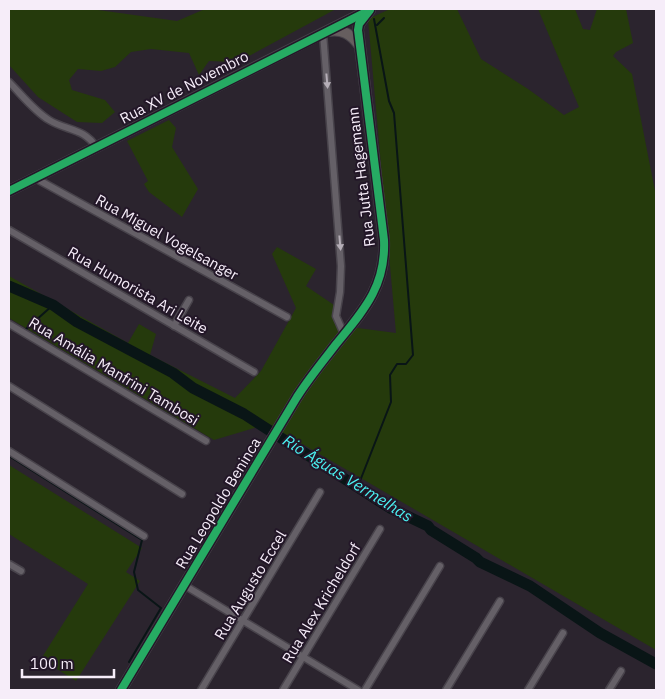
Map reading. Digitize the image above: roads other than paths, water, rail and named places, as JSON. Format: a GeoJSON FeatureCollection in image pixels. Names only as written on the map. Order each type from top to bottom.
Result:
{"type":"FeatureCollection","features":[{"type":"Feature","properties":{"kind":"main road","name":"Rua XV de Novembro"},"geometry":{"type":"LineString","coordinates":[[9,191],[371,9]]}},
{"type":"Feature","properties":{"kind":"main road","name":"Rua Jutta Hagemann"},"geometry":{"type":"LineString","coordinates":[[344,334],[371,298],[382,272],[384,253],[358,30],[359,24],[371,9]]}},
{"type":"Feature","properties":{"kind":"main road"},"geometry":{"type":"LineString","coordinates":[[323,33],[332,31],[344,32],[354,38],[359,45]]}},
{"type":"Feature","properties":{"kind":"main road","name":"Rua Leopoldo Beninca"},"geometry":{"type":"LineString","coordinates":[[121,690],[279,426],[308,380],[344,334]]}},
{"type":"Feature","properties":{"kind":"street"},"geometry":{"type":"LineString","coordinates":[[323,33],[342,266],[336,316],[344,334]]}},
{"type":"Feature","properties":{"kind":"street"},"geometry":{"type":"LineString","coordinates":[[9,82],[49,120],[86,135],[96,147]]}},
{"type":"Feature","properties":{"kind":"street","name":"Rua Miguel Vogelsanger"},"geometry":{"type":"LineString","coordinates":[[35,178],[287,317]]}},
{"type":"Feature","properties":{"kind":"street","name":"Rua Humorista Ari Leite"},"geometry":{"type":"LineString","coordinates":[[9,230],[254,372]]}},
{"type":"Feature","properties":{"kind":"street"},"geometry":{"type":"LineString","coordinates":[[174,326],[189,300]]}},
{"type":"Feature","properties":{"kind":"street","name":"Rua Amália Manfrini Tambosi"},"geometry":{"type":"LineString","coordinates":[[9,324],[206,441]]}},
{"type":"Feature","properties":{"kind":"street"},"geometry":{"type":"LineString","coordinates":[[9,386],[182,494]]}},
{"type":"Feature","properties":{"kind":"street"},"geometry":{"type":"LineString","coordinates":[[9,451],[144,536]]}},
{"type":"Feature","properties":{"kind":"street","name":"Rua Augusto Eccel"},"geometry":{"type":"LineString","coordinates":[[201,690],[320,492]]}},
{"type":"Feature","properties":{"kind":"street","name":"Rua Alex Kricheldorf"},"geometry":{"type":"LineString","coordinates":[[283,690],[380,529]]}},
{"type":"Feature","properties":{"kind":"street"},"geometry":{"type":"LineString","coordinates":[[9,564],[21,571]]}},
{"type":"Feature","properties":{"kind":"street"},"geometry":{"type":"LineString","coordinates":[[365,690],[440,566]]}},
{"type":"Feature","properties":{"kind":"street"},"geometry":{"type":"LineString","coordinates":[[184,585],[358,690]]}},
{"type":"Feature","properties":{"kind":"street"},"geometry":{"type":"LineString","coordinates":[[446,690],[500,601]]}},
{"type":"Feature","properties":{"kind":"street"},"geometry":{"type":"LineString","coordinates":[[528,690],[563,633]]}},
{"type":"Feature","properties":{"kind":"street"},"geometry":{"type":"LineString","coordinates":[[609,690],[621,671]]}},
{"type":"Feature","properties":{"kind":"waterway"},"geometry":{"type":"LineString","coordinates":[[377,25],[384,18]]}},
{"type":"Feature","properties":{"kind":"waterway"},"geometry":{"type":"LineString","coordinates":[[361,488],[360,481],[391,402],[390,375],[397,364],[406,364],[413,355],[394,113],[389,101],[374,19]]}},
{"type":"Feature","properties":{"kind":"waterway","name":"Rio Águas Vermelhas"},"geometry":{"type":"LineString","coordinates":[[9,286],[53,305],[77,322],[173,373],[193,388],[244,414],[390,508],[428,526],[431,530],[480,562],[530,586],[600,633],[656,664]]}},
{"type":"Feature","properties":{"kind":"waterway"},"geometry":{"type":"LineString","coordinates":[[26,329],[53,305]]}},
{"type":"Feature","properties":{"kind":"waterway"},"geometry":{"type":"LineString","coordinates":[[9,456],[142,540],[134,572],[138,590],[161,608],[129,662]]}}]}
